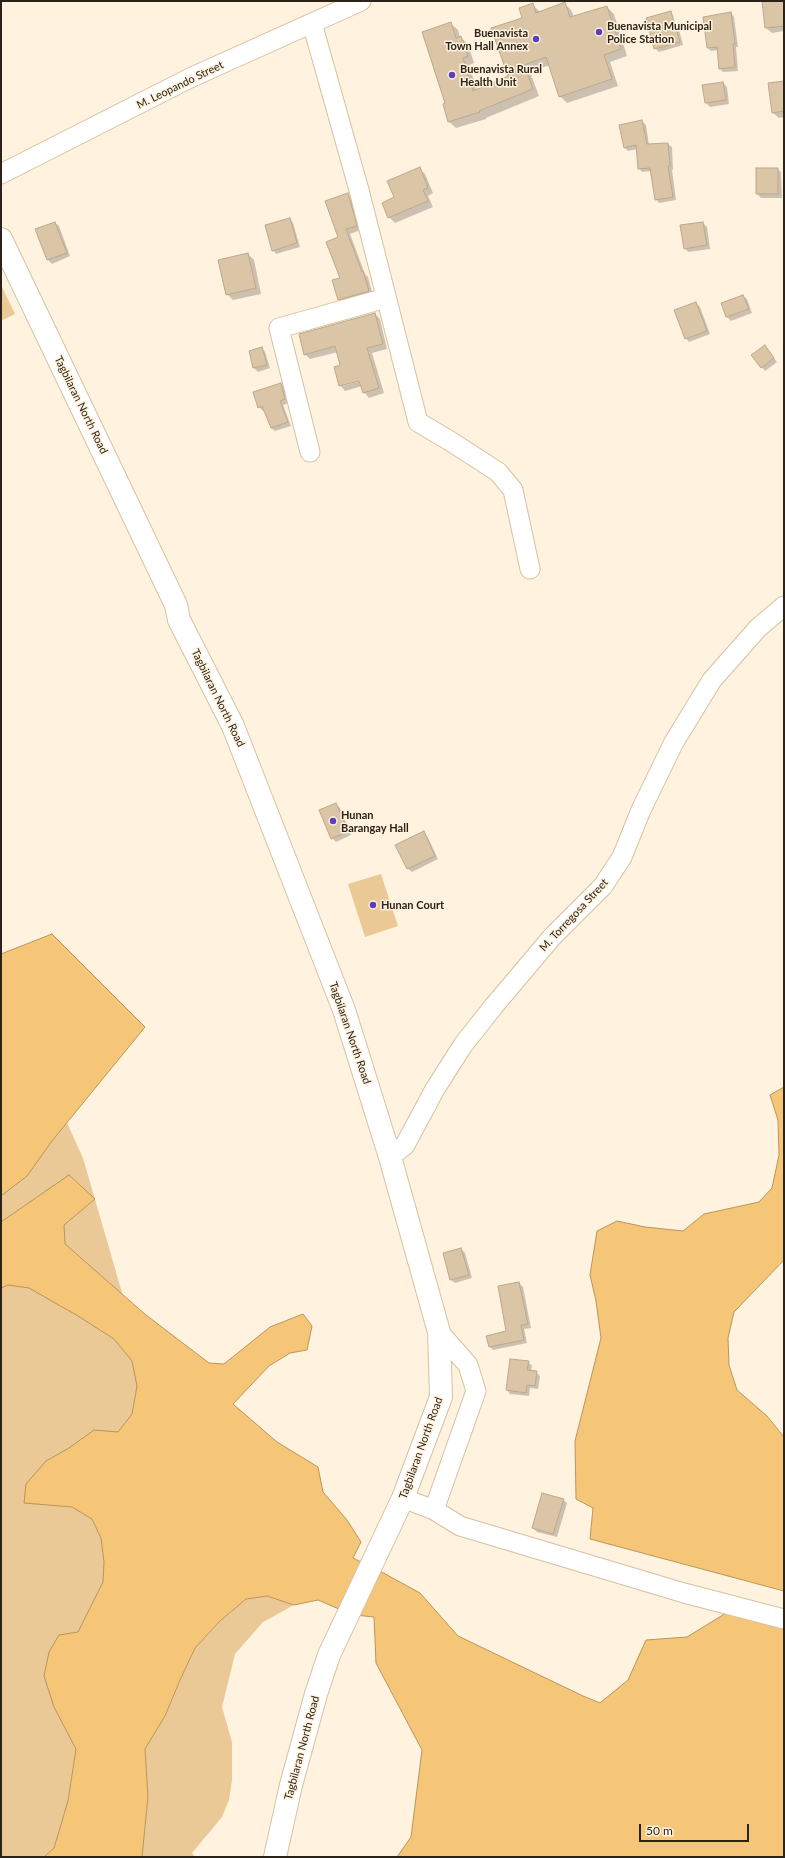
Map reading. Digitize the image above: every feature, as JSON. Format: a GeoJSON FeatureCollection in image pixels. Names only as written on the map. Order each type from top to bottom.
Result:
{"type":"FeatureCollection","features":[{"type":"Feature","properties":{"kind":"main road","name":"Tagbilaran North Road"},"geometry":{"type":"LineString","coordinates":[[1,239],[176,605],[179,620],[233,726],[344,1010],[390,1157],[439,1332],[441,1396],[403,1498],[329,1655],[316,1694],[291,1785],[275,1857]]}},
{"type":"Feature","properties":{"kind":"street","name":"M. Leopando Street"},"geometry":{"type":"LineString","coordinates":[[1,174],[190,78],[361,1]]}},
{"type":"Feature","properties":{"kind":"street"},"geometry":{"type":"LineString","coordinates":[[312,23],[359,190],[418,422],[498,472],[513,490],[530,568]]}},
{"type":"Feature","properties":{"kind":"street"},"geometry":{"type":"LineString","coordinates":[[310,452],[279,328],[386,298]]}},
{"type":"Feature","properties":{"kind":"street","name":"M. Torregosa Street"},"geometry":{"type":"LineString","coordinates":[[390,1157],[405,1145],[435,1089],[463,1046],[493,1007],[552,937],[603,886],[622,857],[641,810],[674,742],[712,680],[758,628],[784,606]]}},
{"type":"Feature","properties":{"kind":"street"},"geometry":{"type":"LineString","coordinates":[[434,1510],[476,1391],[468,1365],[439,1332]]}},
{"type":"Feature","properties":{"kind":"street"},"geometry":{"type":"LineString","coordinates":[[403,1498],[434,1510],[460,1526],[684,1593],[784,1619]]}},
{"type":"Feature","properties":{"kind":"shaded area"},"geometry":{"type":"Polygon","coordinates":[[[1,285],[15,314],[1,321],[1,285]]]}},
{"type":"Feature","properties":{"kind":"shaded area","name":"Hunan Court"},"geometry":{"type":"Polygon","coordinates":[[[381,874],[398,926],[365,937],[348,884],[381,874]]]}},
{"type":"Feature","properties":{"kind":"shaded area"},"geometry":{"type":"Polygon","coordinates":[[[52,934],[145,1027],[52,1141],[27,1176],[1,1196],[1,954],[52,934]]]}},
{"type":"Feature","properties":{"kind":"shaded area"},"geometry":{"type":"Polygon","coordinates":[[[1,1003],[41,1066],[83,1158],[127,1310],[166,1392],[131,1548],[83,1704],[64,1827],[50,1857],[1,1857],[1,1003]]]}},
{"type":"Feature","properties":{"kind":"shaded area"},"geometry":{"type":"Polygon","coordinates":[[[784,1087],[784,1260],[734,1312],[728,1338],[729,1365],[737,1390],[767,1416],[784,1437],[784,1591],[590,1539],[593,1508],[576,1499],[575,1441],[601,1338],[596,1301],[590,1275],[597,1231],[617,1221],[645,1227],[683,1231],[704,1214],[759,1202],[772,1188],[779,1155],[778,1120],[770,1095],[784,1087]]]}},
{"type":"Feature","properties":{"kind":"shaded area"},"geometry":{"type":"Polygon","coordinates":[[[69,1175],[95,1199],[64,1225],[65,1244],[146,1315],[209,1363],[224,1364],[270,1327],[303,1314],[312,1326],[307,1350],[290,1353],[269,1366],[233,1404],[277,1442],[318,1467],[323,1492],[347,1520],[361,1542],[353,1558],[377,1570],[353,1615],[318,1600],[294,1605],[267,1596],[246,1599],[220,1621],[195,1648],[165,1716],[145,1749],[148,1797],[142,1857],[44,1857],[54,1848],[68,1801],[76,1749],[54,1707],[44,1676],[49,1652],[59,1635],[78,1632],[103,1582],[104,1562],[101,1538],[92,1519],[72,1507],[24,1503],[26,1484],[46,1461],[69,1448],[94,1430],[118,1432],[132,1414],[137,1386],[132,1361],[114,1339],[78,1316],[29,1288],[8,1285],[1,1288],[1,1222],[69,1175]]]}},
{"type":"Feature","properties":{"kind":"shaded area"},"geometry":{"type":"Polygon","coordinates":[[[378,1570],[420,1593],[458,1636],[600,1703],[628,1680],[646,1640],[687,1637],[726,1613],[784,1625],[784,1857],[397,1857],[411,1837],[422,1750],[376,1663],[374,1617],[355,1615],[378,1570]]]}},
{"type":"Feature","properties":{"kind":"shaded area"},"geometry":{"type":"Polygon","coordinates":[[[267,1596],[294,1605],[263,1622],[235,1654],[222,1707],[232,1742],[232,1780],[229,1800],[222,1817],[192,1853],[195,1857],[142,1857],[148,1797],[145,1749],[165,1716],[195,1648],[220,1621],[246,1599],[267,1596]]]}},
{"type":"Feature","properties":{"kind":"building"},"geometry":{"type":"Polygon","coordinates":[[[762,1],[784,1],[784,26],[765,28],[762,1]]]}},
{"type":"Feature","properties":{"kind":"building"},"geometry":{"type":"Polygon","coordinates":[[[565,2],[570,17],[607,6],[621,49],[604,55],[612,79],[559,97],[546,57],[524,65],[533,89],[479,111],[480,112],[448,122],[443,104],[445,103],[422,32],[451,22],[456,38],[461,36],[468,56],[463,58],[473,91],[508,76],[491,28],[522,18],[519,8],[533,3],[536,13],[565,2]]]}},
{"type":"Feature","properties":{"kind":"building"},"geometry":{"type":"Polygon","coordinates":[[[671,11],[680,42],[654,49],[646,18],[671,11]]]}},
{"type":"Feature","properties":{"kind":"building"},"geometry":{"type":"Polygon","coordinates":[[[731,12],[735,44],[733,44],[735,67],[719,69],[717,47],[707,48],[703,17],[731,12]]]}},
{"type":"Feature","properties":{"kind":"building"},"geometry":{"type":"Polygon","coordinates":[[[784,81],[784,111],[772,113],[768,83],[784,81]]]}},
{"type":"Feature","properties":{"kind":"building"},"geometry":{"type":"Polygon","coordinates":[[[723,82],[726,100],[705,103],[702,85],[723,82]]]}},
{"type":"Feature","properties":{"kind":"building"},"geometry":{"type":"Polygon","coordinates":[[[642,120],[647,144],[668,143],[670,166],[668,166],[673,197],[655,200],[650,168],[638,169],[636,145],[624,148],[619,125],[642,120]]]}},
{"type":"Feature","properties":{"kind":"building"},"geometry":{"type":"Polygon","coordinates":[[[420,167],[428,188],[423,190],[428,201],[388,218],[382,203],[394,197],[387,181],[420,167]]]}},
{"type":"Feature","properties":{"kind":"building"},"geometry":{"type":"Polygon","coordinates":[[[756,168],[778,168],[778,194],[756,194],[756,168]]]}},
{"type":"Feature","properties":{"kind":"building"},"geometry":{"type":"Polygon","coordinates":[[[348,193],[357,226],[346,229],[362,272],[363,271],[369,291],[338,300],[332,280],[340,278],[326,242],[338,237],[325,201],[348,193]]]}},
{"type":"Feature","properties":{"kind":"building"},"geometry":{"type":"Polygon","coordinates":[[[290,218],[297,243],[272,251],[265,225],[290,218]]]}},
{"type":"Feature","properties":{"kind":"building"},"geometry":{"type":"Polygon","coordinates":[[[55,222],[67,253],[47,260],[35,229],[55,222]]]}},
{"type":"Feature","properties":{"kind":"building"},"geometry":{"type":"Polygon","coordinates":[[[703,222],[707,245],[684,249],[680,225],[703,222]]]}},
{"type":"Feature","properties":{"kind":"building"},"geometry":{"type":"Polygon","coordinates":[[[248,253],[256,288],[226,295],[218,260],[248,253]]]}},
{"type":"Feature","properties":{"kind":"building"},"geometry":{"type":"Polygon","coordinates":[[[743,295],[749,309],[726,317],[721,303],[743,295]]]}},
{"type":"Feature","properties":{"kind":"building"},"geometry":{"type":"Polygon","coordinates":[[[696,302],[707,331],[685,339],[674,310],[696,302]]]}},
{"type":"Feature","properties":{"kind":"building"},"geometry":{"type":"Polygon","coordinates":[[[375,313],[383,344],[367,348],[379,388],[363,393],[359,381],[339,386],[334,367],[340,365],[335,346],[304,355],[299,334],[375,313]]]}},
{"type":"Feature","properties":{"kind":"building"},"geometry":{"type":"Polygon","coordinates":[[[765,345],[774,358],[761,368],[751,355],[765,345]]]}},
{"type":"Feature","properties":{"kind":"building"},"geometry":{"type":"Polygon","coordinates":[[[262,347],[267,365],[253,368],[249,351],[262,347]]]}},
{"type":"Feature","properties":{"kind":"building"},"geometry":{"type":"Polygon","coordinates":[[[281,383],[285,399],[280,401],[288,422],[271,428],[262,406],[258,408],[253,392],[281,383]]]}},
{"type":"Feature","properties":{"kind":"building","name":"Hunan Barangay Hall"},"geometry":{"type":"Polygon","coordinates":[[[336,803],[348,831],[331,839],[319,810],[336,803]]]}},
{"type":"Feature","properties":{"kind":"building"},"geometry":{"type":"Polygon","coordinates":[[[424,831],[435,856],[407,869],[395,845],[424,831]]]}},
{"type":"Feature","properties":{"kind":"building"},"geometry":{"type":"Polygon","coordinates":[[[461,1248],[469,1275],[450,1280],[443,1253],[461,1248]]]}},
{"type":"Feature","properties":{"kind":"building"},"geometry":{"type":"Polygon","coordinates":[[[519,1282],[528,1324],[521,1325],[524,1340],[489,1347],[486,1336],[506,1331],[498,1286],[519,1282]]]}},
{"type":"Feature","properties":{"kind":"building"},"geometry":{"type":"Polygon","coordinates":[[[510,1359],[529,1361],[527,1370],[537,1371],[535,1386],[527,1385],[526,1393],[506,1390],[510,1359]]]}},
{"type":"Feature","properties":{"kind":"building"},"geometry":{"type":"Polygon","coordinates":[[[542,1493],[564,1499],[553,1534],[532,1528],[542,1493]]]}},
{"type":"Feature","properties":{"kind":"place","name":"Buenavista Municipal Police Station"},"geometry":{"type":"Point","coordinates":[599,32]}},
{"type":"Feature","properties":{"kind":"place","name":"Buenavista Town Hall Annex"},"geometry":{"type":"Point","coordinates":[536,39]}},
{"type":"Feature","properties":{"kind":"place","name":"Buenavista Rural Health Unit"},"geometry":{"type":"Point","coordinates":[452,75]}},
{"type":"Feature","properties":{"kind":"place","name":"Hunan Barangay Hall"},"geometry":{"type":"Point","coordinates":[333,821]}},
{"type":"Feature","properties":{"kind":"place","name":"Hunan Court"},"geometry":{"type":"Point","coordinates":[373,905]}}]}
